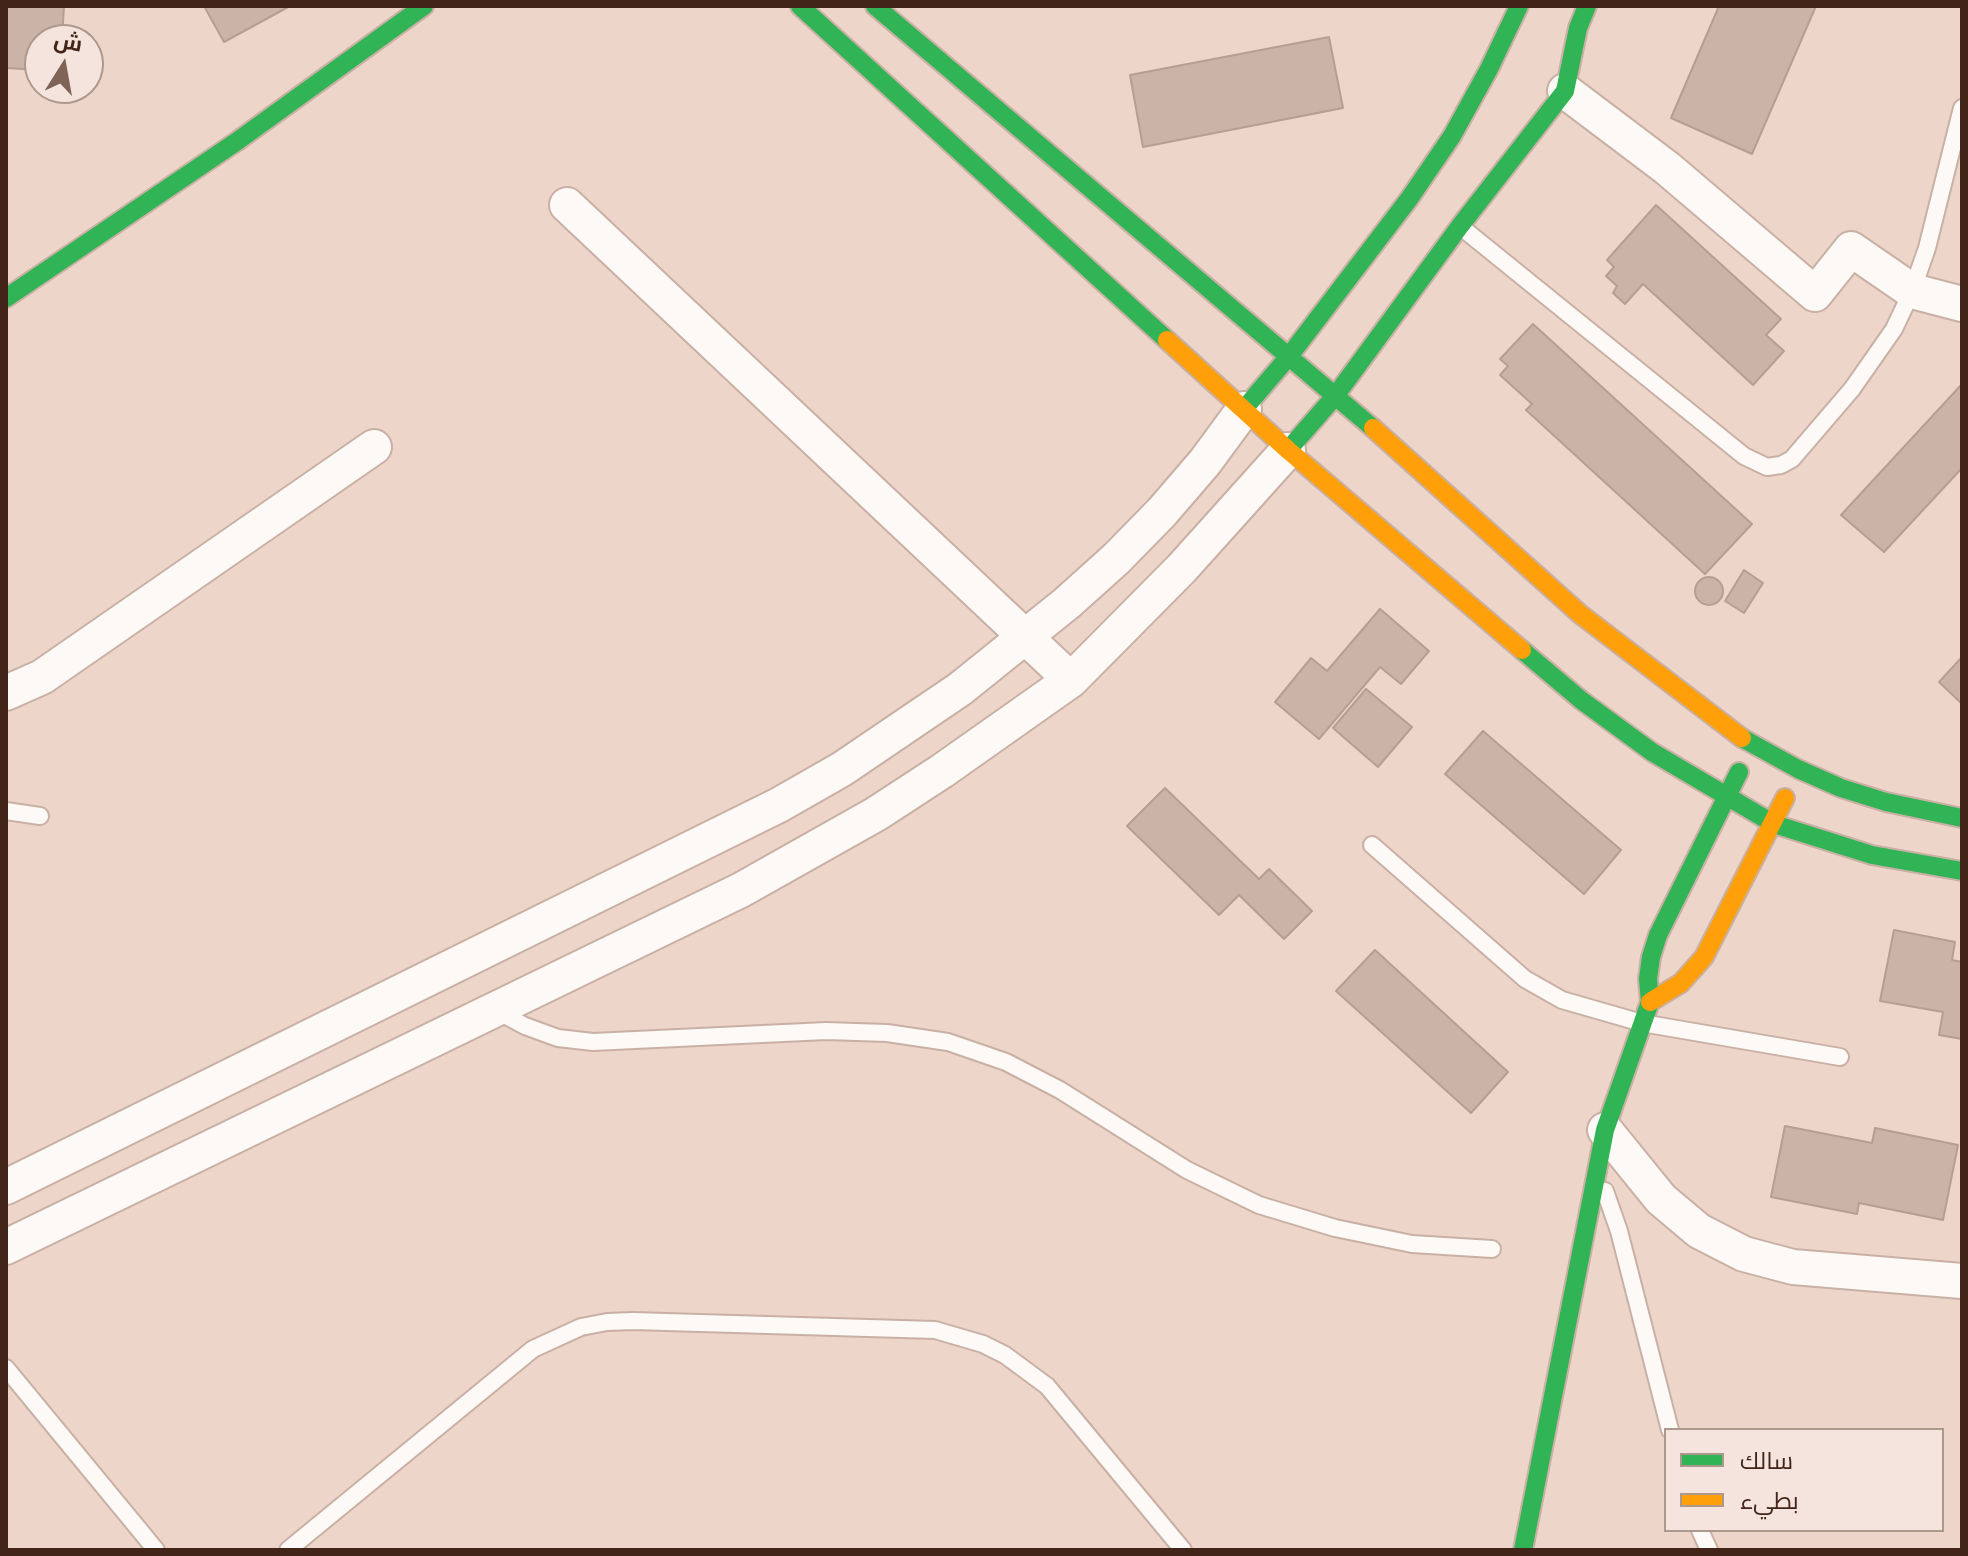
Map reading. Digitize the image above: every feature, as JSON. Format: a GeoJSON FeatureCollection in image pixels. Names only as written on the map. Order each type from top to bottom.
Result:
{"type":"FeatureCollection","features":[{"type":"Feature","properties":{"kind":"main road"},"geometry":{"type":"LineString","coordinates":[[6,298],[236,142],[424,6]]}},
{"type":"Feature","properties":{"kind":"main road"},"geometry":{"type":"LineString","coordinates":[[800,6],[872,62],[1288,450],[1581,700],[1652,752],[1774,824],[1872,855],[1962,871]]}},
{"type":"Feature","properties":{"kind":"main road"},"geometry":{"type":"LineString","coordinates":[[875,6],[900,36],[1290,355],[1580,614],[1649,669],[1750,744],[1798,769],[1841,788],[1886,802],[1962,818]]}},
{"type":"Feature","properties":{"kind":"main road"},"geometry":{"type":"LineString","coordinates":[[1244,409],[1290,355],[1409,199],[1452,136],[1519,6]]}},
{"type":"Feature","properties":{"kind":"main road"},"geometry":{"type":"LineString","coordinates":[[1288,450],[1336,395],[1460,226],[1565,91],[1578,28],[1587,6]]}},
{"type":"Feature","properties":{"kind":"main road"},"geometry":{"type":"LineString","coordinates":[[1523,1550],[1605,1130],[1650,1002],[1648,979],[1651,957],[1658,935],[1728,798],[1750,744]]}},
{"type":"Feature","properties":{"kind":"main road"},"geometry":{"type":"LineString","coordinates":[[1650,1002],[1681,983],[1704,957],[1774,824],[1798,769]]}},
{"type":"Feature","properties":{"kind":"street"},"geometry":{"type":"LineString","coordinates":[[1565,91],[1667,168],[1815,294],[1851,249],[1912,291],[1962,304]]}},
{"type":"Feature","properties":{"kind":"street"},"geometry":{"type":"LineString","coordinates":[[567,205],[1071,680]]}},
{"type":"Feature","properties":{"kind":"street"},"geometry":{"type":"LineString","coordinates":[[6,1187],[779,805],[902,731],[1026,637],[1116,559],[1205,462],[1244,409]]}},
{"type":"Feature","properties":{"kind":"street"},"geometry":{"type":"LineString","coordinates":[[6,693],[42,677],[374,447]]}},
{"type":"Feature","properties":{"kind":"street"},"geometry":{"type":"LineString","coordinates":[[6,1247],[741,890],[809,853],[942,771],[1071,680],[1182,568],[1288,450]]}},
{"type":"Feature","properties":{"kind":"street"},"geometry":{"type":"LineString","coordinates":[[1605,1130],[1661,1199],[1699,1231],[1744,1254],[1793,1267],[1962,1281]]}},
{"type":"Feature","properties":{"kind":"lane"},"geometry":{"type":"LineString","coordinates":[[1460,226],[1744,456],[1767,467],[1781,465],[1792,459],[1852,389],[1894,329],[1927,248],[1962,108]]}},
{"type":"Feature","properties":{"kind":"lane"},"geometry":{"type":"LineString","coordinates":[[6,811],[40,816]]}},
{"type":"Feature","properties":{"kind":"lane"},"geometry":{"type":"LineString","coordinates":[[1372,845],[1525,979],[1562,1000],[1642,1023],[1840,1057]]}},
{"type":"Feature","properties":{"kind":"lane"},"geometry":{"type":"LineString","coordinates":[[495,1010],[525,1026],[558,1038],[593,1042],[826,1031],[887,1033],[948,1042],[1006,1062],[1060,1090],[1187,1170],[1259,1205],[1335,1228],[1412,1244],[1492,1249]]}},
{"type":"Feature","properties":{"kind":"lane"},"geometry":{"type":"LineString","coordinates":[[1597,1171],[1619,1231],[1669,1428]]}},
{"type":"Feature","properties":{"kind":"lane"},"geometry":{"type":"LineString","coordinates":[[288,1550],[533,1349],[581,1327],[633,1321],[935,1330],[983,1344],[1005,1355],[1047,1386],[1183,1550]]}},
{"type":"Feature","properties":{"kind":"lane"},"geometry":{"type":"LineString","coordinates":[[6,1368],[156,1550]]}},
{"type":"Feature","properties":{"kind":"building"},"geometry":{"type":"Polygon","coordinates":[[[6,6],[64,6],[63,24],[24,24],[24,69],[6,68],[6,6]]]}},
{"type":"Feature","properties":{"kind":"building"},"geometry":{"type":"Polygon","coordinates":[[[204,6],[290,6],[224,42],[204,6]]]}},
{"type":"Feature","properties":{"kind":"building"},"geometry":{"type":"Polygon","coordinates":[[[1719,6],[1816,6],[1752,154],[1671,118],[1719,6]]]}},
{"type":"Feature","properties":{"kind":"building"},"geometry":{"type":"Polygon","coordinates":[[[1329,37],[1343,108],[1143,147],[1130,75],[1329,37]]]}},
{"type":"Feature","properties":{"kind":"building"},"geometry":{"type":"Polygon","coordinates":[[[1656,205],[1781,319],[1766,335],[1784,351],[1753,385],[1643,284],[1625,304],[1613,293],[1617,286],[1606,276],[1614,267],[1607,260],[1656,205]]]}},
{"type":"Feature","properties":{"kind":"building"},"geometry":{"type":"Polygon","coordinates":[[[1533,324],[1752,524],[1705,574],[1526,410],[1532,404],[1500,375],[1508,366],[1500,359],[1533,324]]]}},
{"type":"Feature","properties":{"kind":"building"},"geometry":{"type":"Polygon","coordinates":[[[1962,384],[1962,468],[1884,552],[1841,515],[1962,384]]]}},
{"type":"Feature","properties":{"kind":"building"},"geometry":{"type":"Polygon","coordinates":[[[1744,570],[1763,583],[1744,613],[1725,601],[1744,570]]]}},
{"type":"Feature","properties":{"kind":"building"},"geometry":{"type":"Polygon","coordinates":[[[1709,577],[1719,581],[1723,591],[1719,601],[1709,605],[1699,601],[1695,591],[1699,581],[1709,577]]]}},
{"type":"Feature","properties":{"kind":"building"},"geometry":{"type":"Polygon","coordinates":[[[1380,609],[1429,651],[1401,684],[1380,667],[1319,739],[1275,702],[1311,658],[1327,671],[1380,609]]]}},
{"type":"Feature","properties":{"kind":"building"},"geometry":{"type":"Polygon","coordinates":[[[1962,657],[1962,704],[1939,682],[1962,657]]]}},
{"type":"Feature","properties":{"kind":"building"},"geometry":{"type":"Polygon","coordinates":[[[1366,689],[1412,727],[1378,767],[1333,728],[1366,689]]]}},
{"type":"Feature","properties":{"kind":"building"},"geometry":{"type":"Polygon","coordinates":[[[1483,731],[1621,850],[1584,894],[1445,774],[1483,731]]]}},
{"type":"Feature","properties":{"kind":"building"},"geometry":{"type":"Polygon","coordinates":[[[1165,788],[1259,879],[1269,869],[1312,911],[1284,939],[1239,895],[1219,915],[1127,826],[1165,788]]]}},
{"type":"Feature","properties":{"kind":"building"},"geometry":{"type":"Polygon","coordinates":[[[1894,930],[1955,942],[1952,960],[1962,962],[1962,1039],[1939,1035],[1943,1012],[1880,1001],[1894,930]]]}},
{"type":"Feature","properties":{"kind":"building"},"geometry":{"type":"Polygon","coordinates":[[[1375,950],[1508,1072],[1471,1113],[1336,991],[1375,950]]]}},
{"type":"Feature","properties":{"kind":"building"},"geometry":{"type":"Polygon","coordinates":[[[1785,1126],[1872,1143],[1875,1128],[1958,1145],[1943,1220],[1859,1203],[1857,1214],[1771,1197],[1785,1126]]]}},
{"type":"Feature","properties":{"kind":"traffic: fast"},"geometry":{"type":"LineString","coordinates":[[6,298],[236,142],[424,6]]}},
{"type":"Feature","properties":{"kind":"traffic: fast"},"geometry":{"type":"LineString","coordinates":[[800,6],[1167,340]]}},
{"type":"Feature","properties":{"kind":"traffic: fast"},"geometry":{"type":"LineString","coordinates":[[875,6],[1373,428]]}},
{"type":"Feature","properties":{"kind":"traffic: fast"},"geometry":{"type":"LineString","coordinates":[[1244,409],[1290,355],[1409,199],[1452,136],[1519,6]]}},
{"type":"Feature","properties":{"kind":"traffic: fast"},"geometry":{"type":"LineString","coordinates":[[1288,450],[1336,395],[1460,226],[1565,91],[1578,28],[1587,6]]}},
{"type":"Feature","properties":{"kind":"traffic: fast"},"geometry":{"type":"LineString","coordinates":[[1522,650],[1581,700],[1652,752],[1774,824],[1872,855],[1962,871]]}},
{"type":"Feature","properties":{"kind":"traffic: fast"},"geometry":{"type":"LineString","coordinates":[[1742,738],[1798,769],[1841,788],[1886,802],[1962,818]]}},
{"type":"Feature","properties":{"kind":"traffic: fast"},"geometry":{"type":"LineString","coordinates":[[1523,1550],[1605,1130],[1650,1002],[1648,979],[1651,957],[1658,935],[1739,772]]}},
{"type":"Feature","properties":{"kind":"traffic: slow"},"geometry":{"type":"LineString","coordinates":[[1167,340],[1288,450],[1522,650]]}},
{"type":"Feature","properties":{"kind":"traffic: slow"},"geometry":{"type":"LineString","coordinates":[[1373,428],[1580,614],[1742,738]]}},
{"type":"Feature","properties":{"kind":"traffic: slow"},"geometry":{"type":"LineString","coordinates":[[1650,1002],[1681,983],[1704,957],[1785,798]]}}]}
